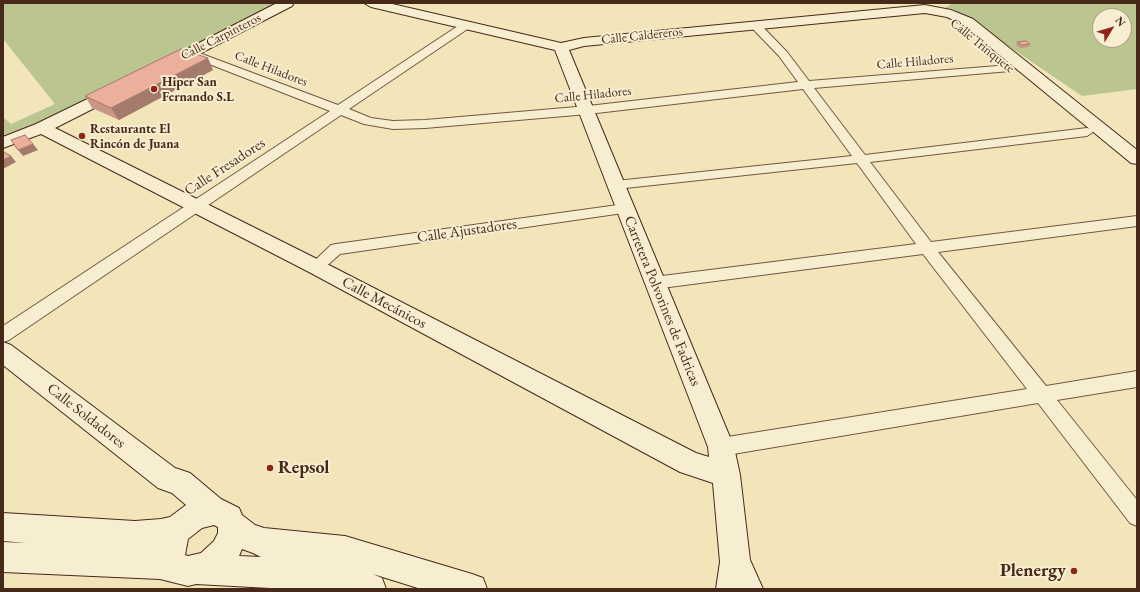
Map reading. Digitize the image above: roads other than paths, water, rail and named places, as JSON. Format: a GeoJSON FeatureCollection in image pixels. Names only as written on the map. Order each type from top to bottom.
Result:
{"type":"FeatureCollection","features":[{"type":"Feature","properties":{"kind":"street","name":"Calle Carpinteros"},"geometry":{"type":"LineString","coordinates":[[155,71],[287,3]]}},
{"type":"Feature","properties":{"kind":"street","name":"Calle Caldereros"},"geometry":{"type":"LineString","coordinates":[[371,3],[561,47],[582,42],[918,10]]}},
{"type":"Feature","properties":{"kind":"street","name":"Calle Trinquete"},"geometry":{"type":"LineString","coordinates":[[918,10],[924,9],[939,11],[964,19],[1137,159]]}},
{"type":"Feature","properties":{"kind":"street","name":"Calle Trinquete"},"geometry":{"type":"LineString","coordinates":[[918,10],[938,14],[950,20],[1137,173]]}},
{"type":"Feature","properties":{"kind":"street"},"geometry":{"type":"LineString","coordinates":[[755,25],[783,54],[928,249],[1137,516]]}},
{"type":"Feature","properties":{"kind":"street","name":"Calle Fresadores"},"geometry":{"type":"LineString","coordinates":[[3,335],[465,26]]}},
{"type":"Feature","properties":{"kind":"street","name":"Carretera Polvorines de Fadricas"},"geometry":{"type":"LineString","coordinates":[[561,47],[588,110],[654,283],[721,447],[726,475],[733,575],[748,589]]}},
{"type":"Feature","properties":{"kind":"street","name":"Calle Hiladores"},"geometry":{"type":"LineString","coordinates":[[190,53],[368,121],[406,124],[425,124],[588,110],[806,85],[1010,68]]}},
{"type":"Feature","properties":{"kind":"street"},"geometry":{"type":"LineString","coordinates":[[3,143],[42,128],[128,85]]}},
{"type":"Feature","properties":{"kind":"street","name":"Calle Mecánicos"},"geometry":{"type":"LineString","coordinates":[[42,128],[316,267],[690,463],[726,475]]}},
{"type":"Feature","properties":{"kind":"street"},"geometry":{"type":"LineString","coordinates":[[616,185],[861,159],[1087,132]]}},
{"type":"Feature","properties":{"kind":"street","name":"Calle Ajustadores"},"geometry":{"type":"LineString","coordinates":[[316,267],[336,248],[625,209]]}},
{"type":"Feature","properties":{"kind":"street"},"geometry":{"type":"LineString","coordinates":[[654,283],[1137,221]]}},
{"type":"Feature","properties":{"kind":"street","name":"Calle Soldadores"},"geometry":{"type":"LineString","coordinates":[[3,352],[168,479],[180,482],[245,535],[263,543],[345,551],[472,589]]}},
{"type":"Feature","properties":{"kind":"street"},"geometry":{"type":"LineString","coordinates":[[721,447],[1137,379]]}},
{"type":"Feature","properties":{"kind":"street","name":"Calle Soldadores"},"geometry":{"type":"LineString","coordinates":[[168,479],[171,489],[185,504],[187,512],[182,525]]}},
{"type":"Feature","properties":{"kind":"street"},"geometry":{"type":"LineString","coordinates":[[3,527],[135,536],[161,534],[182,525],[195,516],[223,518],[230,542],[225,552],[208,566],[188,570],[173,564],[170,556],[172,538],[182,525]]}},
{"type":"Feature","properties":{"kind":"street"},"geometry":{"type":"LineString","coordinates":[[3,556],[160,564],[188,570],[245,571],[325,576],[371,589]]}},
{"type":"Feature","properties":{"kind":"place","name":"Hiper San Fernando S.L"},"geometry":{"type":"Point","coordinates":[154,89]}},
{"type":"Feature","properties":{"kind":"place","name":"Restaurante El Rincón de Juana"},"geometry":{"type":"Point","coordinates":[82,136]}},
{"type":"Feature","properties":{"kind":"place","name":"Repsol"},"geometry":{"type":"Point","coordinates":[270,468]}},
{"type":"Feature","properties":{"kind":"place","name":"Plenergy"},"geometry":{"type":"Point","coordinates":[1074,571]}}]}
